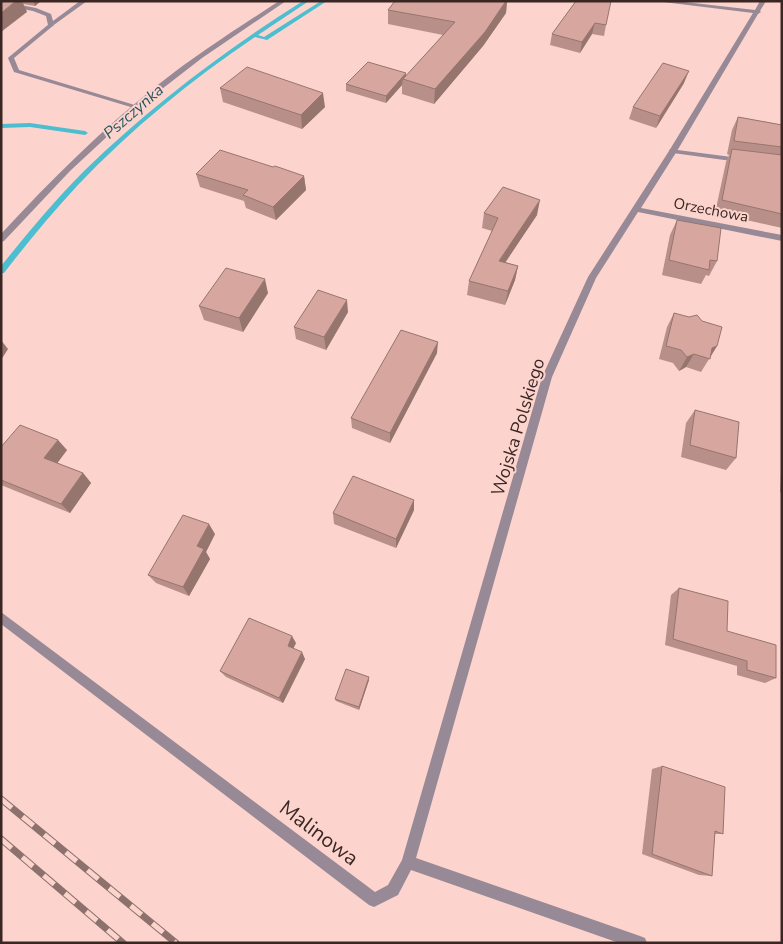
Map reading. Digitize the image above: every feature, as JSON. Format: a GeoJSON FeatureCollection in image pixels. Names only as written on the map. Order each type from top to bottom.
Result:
{"type":"FeatureCollection","features":[{"type":"Feature","properties":{"kind":"street"},"geometry":{"type":"LineString","coordinates":[[84,1],[11,58],[16,70],[136,107]]}},
{"type":"Feature","properties":{"kind":"street"},"geometry":{"type":"LineString","coordinates":[[1,239],[50,185],[136,107],[187,65],[283,1]]}},
{"type":"Feature","properties":{"kind":"street"},"geometry":{"type":"LineString","coordinates":[[658,1],[758,12]]}},
{"type":"Feature","properties":{"kind":"street","name":"Wojska Polskiego"},"geometry":{"type":"LineString","coordinates":[[408,862],[547,377],[592,276],[673,152],[763,1]]}},
{"type":"Feature","properties":{"kind":"street"},"geometry":{"type":"LineString","coordinates":[[1,3],[34,8],[49,15],[51,25]]}},
{"type":"Feature","properties":{"kind":"street"},"geometry":{"type":"LineString","coordinates":[[673,152],[752,161]]}},
{"type":"Feature","properties":{"kind":"street","name":"Orzechowa"},"geometry":{"type":"LineString","coordinates":[[634,209],[782,238]]}},
{"type":"Feature","properties":{"kind":"street","name":"Malinowa"},"geometry":{"type":"LineString","coordinates":[[1,617],[374,900],[393,890],[408,862]]}},
{"type":"Feature","properties":{"kind":"street"},"geometry":{"type":"LineString","coordinates":[[408,862],[640,943]]}},
{"type":"Feature","properties":{"kind":"building"},"geometry":{"type":"Polygon","coordinates":[[[1,1],[16,1],[1,13],[1,1]]]}},
{"type":"Feature","properties":{"kind":"building"},"geometry":{"type":"Polygon","coordinates":[[[395,1],[506,1],[485,32],[435,89],[403,79],[455,22],[388,10],[395,1]]]}},
{"type":"Feature","properties":{"kind":"building"},"geometry":{"type":"Polygon","coordinates":[[[576,1],[611,1],[606,25],[595,23],[582,42],[552,34],[576,1]]]}},
{"type":"Feature","properties":{"kind":"building"},"geometry":{"type":"Polygon","coordinates":[[[368,62],[406,73],[386,96],[346,84],[368,62]]]}},
{"type":"Feature","properties":{"kind":"building"},"geometry":{"type":"Polygon","coordinates":[[[663,63],[689,71],[660,116],[633,107],[663,63]]]}},
{"type":"Feature","properties":{"kind":"building"},"geometry":{"type":"Polygon","coordinates":[[[247,67],[323,93],[301,115],[220,88],[247,67]]]}},
{"type":"Feature","properties":{"kind":"building"},"geometry":{"type":"Polygon","coordinates":[[[738,117],[782,125],[782,147],[734,141],[738,117]]]}},
{"type":"Feature","properties":{"kind":"building"},"geometry":{"type":"Polygon","coordinates":[[[732,149],[782,155],[782,214],[722,200],[732,149]]]}},
{"type":"Feature","properties":{"kind":"building"},"geometry":{"type":"Polygon","coordinates":[[[220,150],[304,176],[273,207],[243,195],[248,190],[196,174],[220,150]]]}},
{"type":"Feature","properties":{"kind":"building"},"geometry":{"type":"Polygon","coordinates":[[[503,187],[540,200],[499,261],[518,266],[508,291],[469,281],[498,218],[484,213],[503,187]]]}},
{"type":"Feature","properties":{"kind":"building"},"geometry":{"type":"Polygon","coordinates":[[[677,220],[721,228],[717,261],[710,260],[709,270],[669,260],[677,220]]]}},
{"type":"Feature","properties":{"kind":"building"},"geometry":{"type":"Polygon","coordinates":[[[226,268],[265,279],[239,318],[199,306],[226,268]]]}},
{"type":"Feature","properties":{"kind":"building"},"geometry":{"type":"Polygon","coordinates":[[[318,290],[347,300],[324,337],[294,327],[318,290]]]}},
{"type":"Feature","properties":{"kind":"building"},"geometry":{"type":"Polygon","coordinates":[[[674,313],[689,317],[697,315],[702,321],[722,327],[717,346],[712,348],[710,359],[694,354],[687,357],[681,350],[666,346],[674,313]]]}},
{"type":"Feature","properties":{"kind":"building"},"geometry":{"type":"Polygon","coordinates":[[[401,330],[438,342],[390,433],[351,418],[401,330]]]}},
{"type":"Feature","properties":{"kind":"building"},"geometry":{"type":"Polygon","coordinates":[[[695,410],[739,422],[736,458],[690,445],[695,410]]]}},
{"type":"Feature","properties":{"kind":"building"},"geometry":{"type":"Polygon","coordinates":[[[20,425],[58,440],[44,458],[83,473],[61,504],[1,480],[1,447],[20,425]]]}},
{"type":"Feature","properties":{"kind":"building"},"geometry":{"type":"Polygon","coordinates":[[[353,476],[414,500],[396,539],[333,513],[353,476]]]}},
{"type":"Feature","properties":{"kind":"building"},"geometry":{"type":"Polygon","coordinates":[[[183,515],[209,524],[197,546],[204,549],[183,587],[148,575],[183,515]]]}},
{"type":"Feature","properties":{"kind":"building"},"geometry":{"type":"Polygon","coordinates":[[[679,588],[728,601],[727,631],[776,645],[776,678],[747,670],[747,661],[673,639],[679,588]]]}},
{"type":"Feature","properties":{"kind":"building"},"geometry":{"type":"Polygon","coordinates":[[[249,618],[292,636],[288,646],[302,652],[279,698],[220,671],[249,618]]]}},
{"type":"Feature","properties":{"kind":"building"},"geometry":{"type":"Polygon","coordinates":[[[346,669],[369,677],[359,707],[335,699],[346,669]]]}},
{"type":"Feature","properties":{"kind":"building"},"geometry":{"type":"Polygon","coordinates":[[[662,766],[725,787],[723,834],[715,831],[712,876],[652,854],[662,766]]]}},
{"type":"Feature","properties":{"kind":"waterway","name":"Pszczynka"},"geometry":{"type":"LineString","coordinates":[[254,35],[307,1]]}},
{"type":"Feature","properties":{"kind":"waterway"},"geometry":{"type":"LineString","coordinates":[[254,35],[265,39],[325,1]]}},
{"type":"Feature","properties":{"kind":"waterway","name":"Pszczynka"},"geometry":{"type":"LineString","coordinates":[[1,271],[75,184],[111,149],[164,102],[254,35]]}},
{"type":"Feature","properties":{"kind":"waterway"},"geometry":{"type":"LineString","coordinates":[[1,126],[30,125],[85,133]]}},
{"type":"Feature","properties":{"kind":"railway"},"geometry":{"type":"LineString","coordinates":[[1,799],[176,943]]}},
{"type":"Feature","properties":{"kind":"railway"},"geometry":{"type":"LineString","coordinates":[[1,839],[123,943]]}}]}
